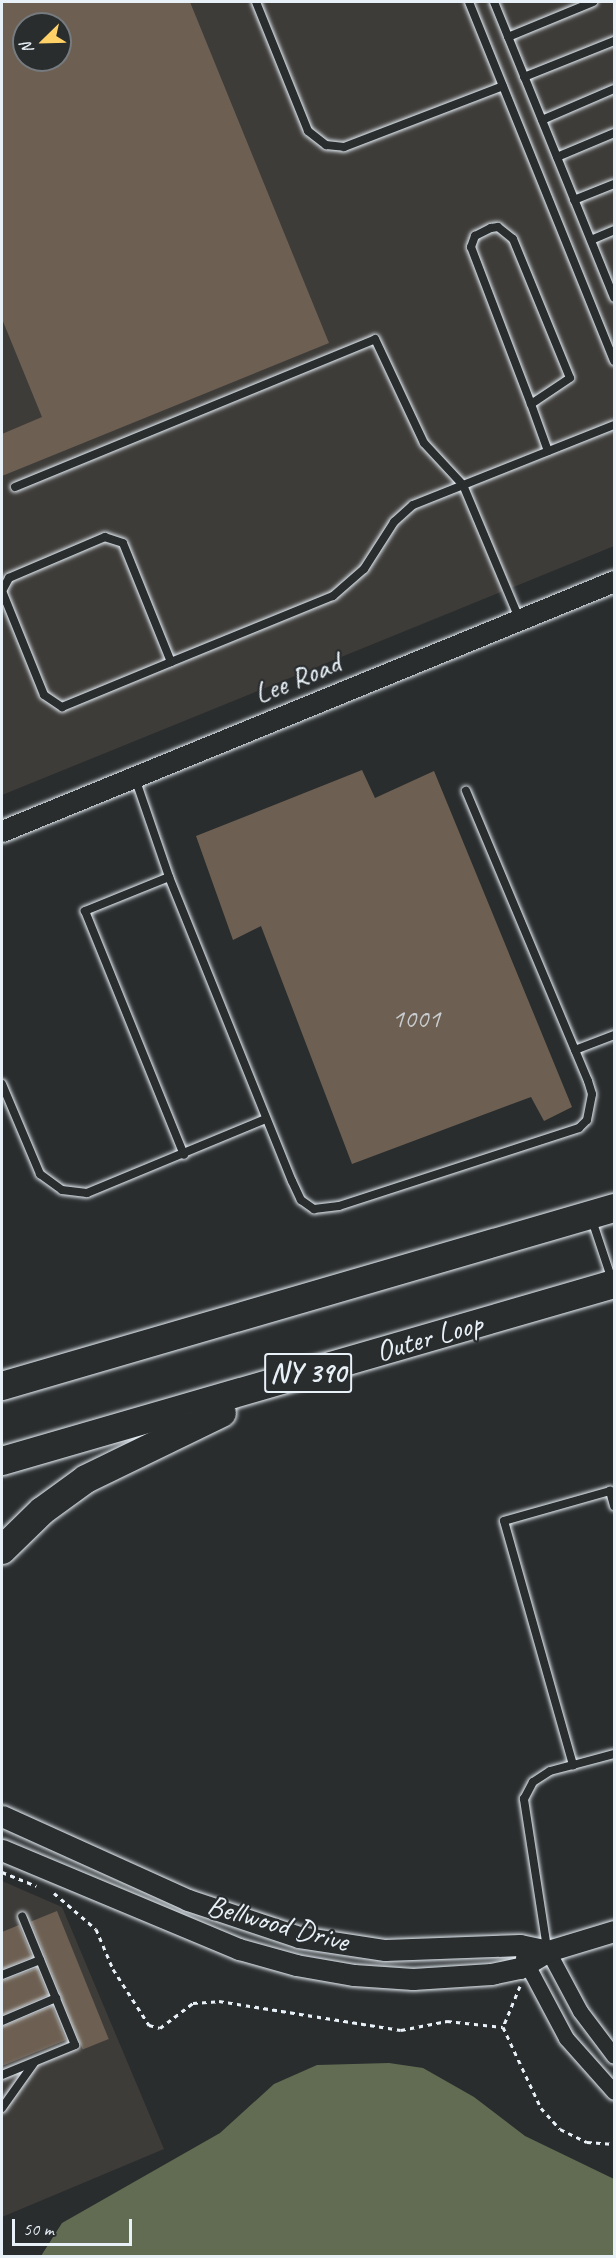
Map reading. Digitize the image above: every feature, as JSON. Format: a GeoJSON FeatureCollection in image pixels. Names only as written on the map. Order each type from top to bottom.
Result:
{"type":"FeatureCollection","features":[{"type":"Feature","properties":{"kind":"highway","name":"NY 390"},"geometry":{"type":"LineString","coordinates":[[2,1386],[602,1212]]}},
{"type":"Feature","properties":{"kind":"highway","name":"Outer Loop"},"geometry":{"type":"LineString","coordinates":[[2,1461],[614,1284]]}},
{"type":"Feature","properties":{"kind":"highway"},"geometry":{"type":"LineString","coordinates":[[2,1550],[52,1502],[117,1461],[353,1359]]}},
{"type":"Feature","properties":{"kind":"street","name":"Lee Road"},"geometry":{"type":"LineString","coordinates":[[2,831],[615,581]]}},
{"type":"Feature","properties":{"kind":"street","name":"Bellwood Drive"},"geometry":{"type":"LineString","coordinates":[[2,1816],[188,1900],[299,1937],[356,1948],[524,1955],[548,1951],[615,1931]]}},
{"type":"Feature","properties":{"kind":"street","name":"Bellwood Drive"},"geometry":{"type":"LineString","coordinates":[[2,1850],[212,1939],[296,1965],[413,1979],[491,1974],[524,1955]]}},
{"type":"Feature","properties":{"kind":"street"},"geometry":{"type":"LineString","coordinates":[[548,1951],[580,2010],[615,2056]]}},
{"type":"Feature","properties":{"kind":"street"},"geometry":{"type":"LineString","coordinates":[[524,1955],[566,2038],[615,2092]]}},
{"type":"Feature","properties":{"kind":"lane"},"geometry":{"type":"LineString","coordinates":[[256,2],[308,131],[326,145],[344,147],[503,86]]}},
{"type":"Feature","properties":{"kind":"lane"},"geometry":{"type":"LineString","coordinates":[[469,2],[615,361]]}},
{"type":"Feature","properties":{"kind":"lane"},"geometry":{"type":"LineString","coordinates":[[494,2],[591,240],[611,277],[615,298]]}},
{"type":"Feature","properties":{"kind":"lane"},"geometry":{"type":"LineString","coordinates":[[508,37],[592,2]]}},
{"type":"Feature","properties":{"kind":"lane"},"geometry":{"type":"LineString","coordinates":[[524,77],[615,41]]}},
{"type":"Feature","properties":{"kind":"lane"},"geometry":{"type":"LineString","coordinates":[[542,120],[615,89]]}},
{"type":"Feature","properties":{"kind":"lane"},"geometry":{"type":"LineString","coordinates":[[557,157],[615,133]]}},
{"type":"Feature","properties":{"kind":"lane"},"geometry":{"type":"LineString","coordinates":[[574,200],[615,184]]}},
{"type":"Feature","properties":{"kind":"lane"},"geometry":{"type":"LineString","coordinates":[[531,404],[568,384],[570,378],[513,239],[498,227],[491,228],[475,236],[471,247],[548,452]]}},
{"type":"Feature","properties":{"kind":"lane"},"geometry":{"type":"LineString","coordinates":[[591,240],[615,230]]}},
{"type":"Feature","properties":{"kind":"lane"},"geometry":{"type":"LineString","coordinates":[[15,487],[375,339],[424,443],[463,485],[520,620]]}},
{"type":"Feature","properties":{"kind":"lane"},"geometry":{"type":"LineString","coordinates":[[171,662],[123,543],[105,537],[9,578],[2,591],[44,695],[62,707],[333,596],[364,569],[404,511],[463,485],[615,425]]}},
{"type":"Feature","properties":{"kind":"lane"},"geometry":{"type":"LineString","coordinates":[[135,777],[169,877],[266,1119],[301,1200],[314,1209],[339,1206],[579,1128],[587,1120],[592,1094],[466,791]]}},
{"type":"Feature","properties":{"kind":"lane"},"geometry":{"type":"LineString","coordinates":[[169,877],[85,911],[184,1155]]}},
{"type":"Feature","properties":{"kind":"lane"},"geometry":{"type":"LineString","coordinates":[[575,1050],[615,1035]]}},
{"type":"Feature","properties":{"kind":"lane"},"geometry":{"type":"LineString","coordinates":[[2,1084],[40,1174],[62,1190],[87,1193],[184,1155],[266,1119]]}},
{"type":"Feature","properties":{"kind":"lane"},"geometry":{"type":"LineString","coordinates":[[602,1212],[614,1284]]}},
{"type":"Feature","properties":{"kind":"lane"},"geometry":{"type":"LineString","coordinates":[[573,1766],[504,1521],[610,1491],[615,1506]]}},
{"type":"Feature","properties":{"kind":"lane"},"geometry":{"type":"LineString","coordinates":[[548,1951],[524,1798],[532,1782],[550,1771],[615,1754]]}},
{"type":"Feature","properties":{"kind":"lane"},"geometry":{"type":"LineString","coordinates":[[2,2075],[75,2045],[22,1916]]}},
{"type":"Feature","properties":{"kind":"lane"},"geometry":{"type":"LineString","coordinates":[[2,1975],[40,1960]]}},
{"type":"Feature","properties":{"kind":"lane"},"geometry":{"type":"LineString","coordinates":[[2,2021],[56,1998]]}},
{"type":"Feature","properties":{"kind":"lane"},"geometry":{"type":"LineString","coordinates":[[2,2108],[35,2061]]}},
{"type":"Feature","properties":{"kind":"path"},"geometry":{"type":"LineString","coordinates":[[2,1872],[54,1893],[96,1929],[113,1969],[149,2025],[160,2028],[193,2003],[219,2001],[401,2030],[447,2021],[503,2027]]}},
{"type":"Feature","properties":{"kind":"path"},"geometry":{"type":"LineString","coordinates":[[524,1955],[503,2027],[541,2108],[560,2129],[587,2142],[615,2144]]}},
{"type":"Feature","properties":{"kind":"shaded area"},"geometry":{"type":"Polygon","coordinates":[[[2,2],[614,2],[614,546],[2,795],[2,2]]]}},
{"type":"Feature","properties":{"kind":"shaded area"},"geometry":{"type":"Polygon","coordinates":[[[2,1881],[62,1907],[164,2149],[2,2217],[2,1881]]]}},
{"type":"Feature","properties":{"kind":"green space"},"geometry":{"type":"Polygon","coordinates":[[[389,2063],[423,2068],[474,2097],[525,2136],[614,2179],[614,2256],[41,2256],[62,2223],[220,2133],[274,2084],[317,2065],[389,2063]]]}},
{"type":"Feature","properties":{"kind":"building"},"geometry":{"type":"Polygon","coordinates":[[[2,2],[190,2],[329,343],[2,476],[2,434],[42,417],[2,319],[2,2]]]}},
{"type":"Feature","properties":{"kind":"building"},"geometry":{"type":"Polygon","coordinates":[[[362,770],[375,798],[434,771],[572,1107],[544,1121],[531,1097],[352,1164],[261,926],[233,940],[196,836],[362,770]]]}},
{"type":"Feature","properties":{"kind":"building"},"geometry":{"type":"Polygon","coordinates":[[[57,1911],[109,2039],[83,2049],[31,1921],[57,1911]]]}},
{"type":"Feature","properties":{"kind":"building"},"geometry":{"type":"Polygon","coordinates":[[[19,1925],[32,1957],[2,1969],[2,1932],[19,1925]]]}},
{"type":"Feature","properties":{"kind":"building"},"geometry":{"type":"Polygon","coordinates":[[[37,1968],[48,1995],[2,2015],[2,1981],[37,1968]]]}},
{"type":"Feature","properties":{"kind":"building"},"geometry":{"type":"Polygon","coordinates":[[[52,2006],[66,2040],[2,2066],[2,2027],[52,2006]]]}}]}
